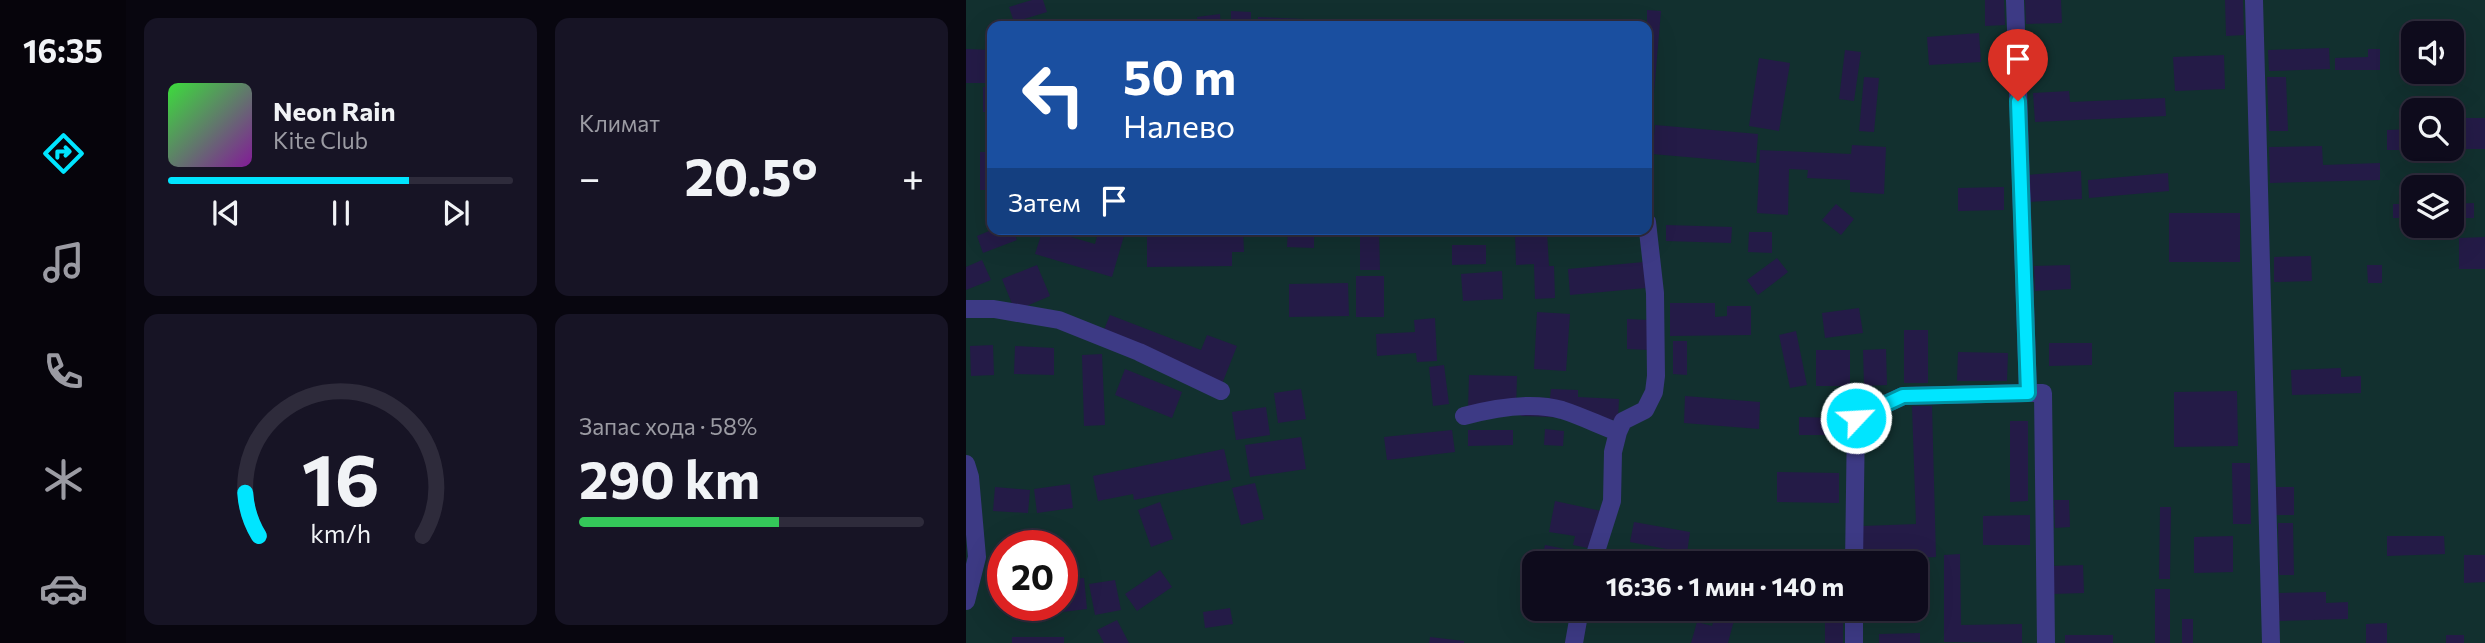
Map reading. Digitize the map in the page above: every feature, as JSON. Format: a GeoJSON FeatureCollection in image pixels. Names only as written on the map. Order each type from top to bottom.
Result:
{"type":"FeatureCollection","features":[{"type":"Feature","properties":{"kind":"lane"},"geometry":{"type":"LineString","coordinates":[[2015,0],[2028,393]]}},
{"type":"Feature","properties":{"kind":"lane"},"geometry":{"type":"LineString","coordinates":[[2254,0],[2271,643]]}},
{"type":"Feature","properties":{"kind":"lane"},"geometry":{"type":"LineString","coordinates":[[1596,551],[1612,500],[1614,452],[1618,432],[1623,421],[1645,410],[1655,384],[1655,293],[1648,235]]}},
{"type":"Feature","properties":{"kind":"lane"},"geometry":{"type":"LineString","coordinates":[[966,309],[994,309],[1059,320],[1139,352],[1222,391]]}},
{"type":"Feature","properties":{"kind":"lane"},"geometry":{"type":"LineString","coordinates":[[1854,551],[1856,418],[1903,396],[2043,393],[2046,643]]}},
{"type":"Feature","properties":{"kind":"lane"},"geometry":{"type":"LineString","coordinates":[[1464,416],[1532,406],[1559,410],[1618,432]]}},
{"type":"Feature","properties":{"kind":"lane"},"geometry":{"type":"LineString","coordinates":[[966,464],[970,477],[977,557],[966,601]]}},
{"type":"Feature","properties":{"kind":"lane"},"geometry":{"type":"LineString","coordinates":[[1574,643],[1578,621]]}},
{"type":"Feature","properties":{"kind":"lane"},"geometry":{"type":"LineString","coordinates":[[1854,621],[1854,643]]}},
{"type":"Feature","properties":{"kind":"green space"},"geometry":{"type":"Polygon","coordinates":[[[966,0],[2485,0],[2485,643],[966,643],[966,0]]]}},
{"type":"Feature","properties":{"kind":"building"},"geometry":{"type":"Polygon","coordinates":[[[1032,0],[1043,0],[1047,12],[1014,21],[1009,7],[1032,0]]]}},
{"type":"Feature","properties":{"kind":"building"},"geometry":{"type":"Polygon","coordinates":[[[1985,0],[2004,0],[2005,25],[1985,26],[1985,0]]]}},
{"type":"Feature","properties":{"kind":"building"},"geometry":{"type":"Polygon","coordinates":[[[2025,0],[2061,0],[2062,23],[2026,24],[2025,0]]]}},
{"type":"Feature","properties":{"kind":"building"},"geometry":{"type":"Polygon","coordinates":[[[2225,0],[2243,0],[2244,35],[2226,36],[2225,0]]]}},
{"type":"Feature","properties":{"kind":"building"},"geometry":{"type":"Polygon","coordinates":[[[1647,10],[1661,11],[1653,104],[1652,21],[1647,21],[1647,10]]]}},
{"type":"Feature","properties":{"kind":"building"},"geometry":{"type":"Polygon","coordinates":[[[1231,11],[1251,12],[1251,21],[1231,21],[1231,11]]]}},
{"type":"Feature","properties":{"kind":"building"},"geometry":{"type":"Polygon","coordinates":[[[1220,14],[1221,21],[1197,21],[1197,17],[1220,14]]]}},
{"type":"Feature","properties":{"kind":"building"},"geometry":{"type":"Polygon","coordinates":[[[1258,17],[1326,20],[1326,21],[1258,21],[1258,17]]]}},
{"type":"Feature","properties":{"kind":"building"},"geometry":{"type":"Polygon","coordinates":[[[1979,33],[1981,62],[1929,65],[1927,37],[1979,33]]]}},
{"type":"Feature","properties":{"kind":"building"},"geometry":{"type":"Polygon","coordinates":[[[2329,48],[2330,69],[2269,71],[2268,50],[2329,48]]]}},
{"type":"Feature","properties":{"kind":"building"},"geometry":{"type":"Polygon","coordinates":[[[966,49],[987,50],[987,83],[966,83],[966,49]]]}},
{"type":"Feature","properties":{"kind":"building"},"geometry":{"type":"Polygon","coordinates":[[[2368,49],[2380,49],[2380,70],[2335,70],[2335,58],[2368,57],[2368,49]]]}},
{"type":"Feature","properties":{"kind":"building"},"geometry":{"type":"Polygon","coordinates":[[[1845,50],[1861,52],[1854,101],[1839,99],[1845,50]]]}},
{"type":"Feature","properties":{"kind":"building"},"geometry":{"type":"Polygon","coordinates":[[[2224,55],[2225,89],[2175,91],[2173,57],[2224,55]]]}},
{"type":"Feature","properties":{"kind":"building"},"geometry":{"type":"Polygon","coordinates":[[[1759,58],[1790,63],[1779,131],[1749,126],[1759,58]]]}},
{"type":"Feature","properties":{"kind":"building"},"geometry":{"type":"Polygon","coordinates":[[[1864,77],[1879,78],[1874,132],[1859,131],[1864,77]]]}},
{"type":"Feature","properties":{"kind":"building"},"geometry":{"type":"Polygon","coordinates":[[[2267,77],[2286,77],[2288,131],[2269,131],[2267,77]]]}},
{"type":"Feature","properties":{"kind":"building"},"geometry":{"type":"Polygon","coordinates":[[[983,87],[987,87],[987,112],[983,112],[983,87]]]}},
{"type":"Feature","properties":{"kind":"building"},"geometry":{"type":"Polygon","coordinates":[[[2069,91],[2070,102],[2165,98],[2166,116],[2035,122],[2033,93],[2069,91]]]}},
{"type":"Feature","properties":{"kind":"building"},"geometry":{"type":"Polygon","coordinates":[[[2464,118],[2485,118],[2485,149],[2464,149],[2464,118]]]}},
{"type":"Feature","properties":{"kind":"building"},"geometry":{"type":"Polygon","coordinates":[[[1655,125],[1758,134],[1756,163],[1652,154],[1655,125]]]}},
{"type":"Feature","properties":{"kind":"building"},"geometry":{"type":"Polygon","coordinates":[[[2401,129],[2401,150],[2387,150],[2387,130],[2401,129]]]}},
{"type":"Feature","properties":{"kind":"building"},"geometry":{"type":"Polygon","coordinates":[[[1852,145],[1886,147],[1884,194],[1850,192],[1850,180],[1807,178],[1808,170],[1789,169],[1788,215],[1757,213],[1760,150],[1851,154],[1852,145]]]}},
{"type":"Feature","properties":{"kind":"building"},"geometry":{"type":"Polygon","coordinates":[[[2322,146],[2323,165],[2380,163],[2380,180],[2270,183],[2269,147],[2322,146]]]}},
{"type":"Feature","properties":{"kind":"building"},"geometry":{"type":"Polygon","coordinates":[[[980,152],[987,152],[987,190],[980,190],[980,152]]]}},
{"type":"Feature","properties":{"kind":"building"},"geometry":{"type":"Polygon","coordinates":[[[2081,171],[2082,199],[2028,202],[2026,175],[2081,171]]]}},
{"type":"Feature","properties":{"kind":"building"},"geometry":{"type":"Polygon","coordinates":[[[2168,173],[2169,191],[2089,198],[2088,180],[2168,173]]]}},
{"type":"Feature","properties":{"kind":"building"},"geometry":{"type":"Polygon","coordinates":[[[2004,187],[2004,210],[1958,211],[1958,188],[2004,187]]]}},
{"type":"Feature","properties":{"kind":"building"},"geometry":{"type":"Polygon","coordinates":[[[2464,203],[2474,203],[2474,218],[2464,218],[2464,203]]]}},
{"type":"Feature","properties":{"kind":"building"},"geometry":{"type":"Polygon","coordinates":[[[1836,204],[1854,219],[1841,235],[1822,220],[1836,204]]]}},
{"type":"Feature","properties":{"kind":"building"},"geometry":{"type":"Polygon","coordinates":[[[2393,204],[2401,204],[2401,218],[2393,218],[2393,204]]]}},
{"type":"Feature","properties":{"kind":"building"},"geometry":{"type":"Polygon","coordinates":[[[2169,213],[2240,213],[2240,262],[2169,262],[2169,213]]]}},
{"type":"Feature","properties":{"kind":"building"},"geometry":{"type":"Polygon","coordinates":[[[1666,225],[1732,227],[1731,243],[1666,241],[1666,225]]]}},
{"type":"Feature","properties":{"kind":"building"},"geometry":{"type":"Polygon","coordinates":[[[987,232],[987,235],[1015,235],[1017,240],[983,253],[977,236],[987,232]]]}},
{"type":"Feature","properties":{"kind":"building"},"geometry":{"type":"Polygon","coordinates":[[[1749,232],[1772,232],[1772,253],[1748,252],[1749,232]]]}},
{"type":"Feature","properties":{"kind":"building"},"geometry":{"type":"Polygon","coordinates":[[[1041,235],[1064,235],[1095,244],[1097,235],[1124,235],[1112,277],[1035,254],[1041,235]]]}},
{"type":"Feature","properties":{"kind":"building"},"geometry":{"type":"Polygon","coordinates":[[[1147,235],[1243,235],[1244,252],[1232,252],[1232,266],[1147,267],[1147,235]]]}},
{"type":"Feature","properties":{"kind":"building"},"geometry":{"type":"Polygon","coordinates":[[[1288,235],[1314,235],[1314,248],[1287,247],[1288,235]]]}},
{"type":"Feature","properties":{"kind":"building"},"geometry":{"type":"Polygon","coordinates":[[[1360,235],[1379,235],[1380,270],[1360,270],[1360,235]]]}},
{"type":"Feature","properties":{"kind":"building"},"geometry":{"type":"Polygon","coordinates":[[[1515,235],[1547,235],[1549,266],[1554,266],[1555,298],[1535,299],[1534,264],[1516,265],[1515,235]]]}},
{"type":"Feature","properties":{"kind":"building"},"geometry":{"type":"Polygon","coordinates":[[[2485,237],[2485,269],[2459,269],[2459,238],[2485,237]]]}},
{"type":"Feature","properties":{"kind":"building"},"geometry":{"type":"Polygon","coordinates":[[[1452,245],[1486,245],[1486,264],[1452,265],[1452,245]]]}},
{"type":"Feature","properties":{"kind":"building"},"geometry":{"type":"Polygon","coordinates":[[[2311,256],[2312,281],[2274,282],[2274,257],[2311,256]]]}},
{"type":"Feature","properties":{"kind":"building"},"geometry":{"type":"Polygon","coordinates":[[[1777,258],[1788,272],[1758,295],[1747,280],[1777,258]]]}},
{"type":"Feature","properties":{"kind":"building"},"geometry":{"type":"Polygon","coordinates":[[[982,260],[991,280],[966,290],[966,267],[982,260]]]}},
{"type":"Feature","properties":{"kind":"building"},"geometry":{"type":"Polygon","coordinates":[[[1644,262],[1646,288],[1570,295],[1568,269],[1644,262]]]}},
{"type":"Feature","properties":{"kind":"building"},"geometry":{"type":"Polygon","coordinates":[[[1037,265],[1050,296],[1015,311],[1002,279],[1037,265]]]}},
{"type":"Feature","properties":{"kind":"building"},"geometry":{"type":"Polygon","coordinates":[[[2070,265],[2071,289],[2035,291],[2034,266],[2070,265]]]}},
{"type":"Feature","properties":{"kind":"building"},"geometry":{"type":"Polygon","coordinates":[[[2367,265],[2382,265],[2382,283],[2368,283],[2367,265]]]}},
{"type":"Feature","properties":{"kind":"building"},"geometry":{"type":"Polygon","coordinates":[[[1502,271],[1503,299],[1463,301],[1461,274],[1502,271]]]}},
{"type":"Feature","properties":{"kind":"building"},"geometry":{"type":"Polygon","coordinates":[[[1356,276],[1384,276],[1384,317],[1356,317],[1356,276]]]}},
{"type":"Feature","properties":{"kind":"building"},"geometry":{"type":"Polygon","coordinates":[[[1348,283],[1349,316],[1289,317],[1289,284],[1348,283]]]}},
{"type":"Feature","properties":{"kind":"building"},"geometry":{"type":"Polygon","coordinates":[[[1670,303],[1715,303],[1715,317],[1727,316],[1727,306],[1751,306],[1751,335],[1670,336],[1670,303]]]}},
{"type":"Feature","properties":{"kind":"building"},"geometry":{"type":"Polygon","coordinates":[[[1859,308],[1863,333],[1825,338],[1822,313],[1859,308]]]}},
{"type":"Feature","properties":{"kind":"building"},"geometry":{"type":"Polygon","coordinates":[[[1537,312],[1570,314],[1566,371],[1534,369],[1537,312]]]}},
{"type":"Feature","properties":{"kind":"building"},"geometry":{"type":"Polygon","coordinates":[[[1110,315],[1201,350],[1207,335],[1237,346],[1222,384],[1101,337],[1110,315]]]}},
{"type":"Feature","properties":{"kind":"building"},"geometry":{"type":"Polygon","coordinates":[[[1435,318],[1437,361],[1417,362],[1416,353],[1377,356],[1376,334],[1415,332],[1414,320],[1435,318]]]}},
{"type":"Feature","properties":{"kind":"building"},"geometry":{"type":"Polygon","coordinates":[[[1627,319],[1650,320],[1649,350],[1627,349],[1627,319]]]}},
{"type":"Feature","properties":{"kind":"building"},"geometry":{"type":"Polygon","coordinates":[[[1904,330],[1928,330],[1928,383],[1904,383],[1904,330]]]}},
{"type":"Feature","properties":{"kind":"building"},"geometry":{"type":"Polygon","coordinates":[[[1796,331],[1807,385],[1790,388],[1779,335],[1796,331]]]}},
{"type":"Feature","properties":{"kind":"building"},"geometry":{"type":"Polygon","coordinates":[[[1673,341],[1687,341],[1687,375],[1673,374],[1673,341]]]}},
{"type":"Feature","properties":{"kind":"building"},"geometry":{"type":"Polygon","coordinates":[[[2049,343],[2092,343],[2092,365],[2049,366],[2049,343]]]}},
{"type":"Feature","properties":{"kind":"building"},"geometry":{"type":"Polygon","coordinates":[[[993,345],[994,375],[971,376],[970,346],[993,345]]]}},
{"type":"Feature","properties":{"kind":"building"},"geometry":{"type":"Polygon","coordinates":[[[1015,346],[1054,348],[1054,375],[1014,374],[1015,346]]]}},
{"type":"Feature","properties":{"kind":"building"},"geometry":{"type":"Polygon","coordinates":[[[1886,349],[1887,385],[1864,386],[1863,350],[1886,349]]]}},
{"type":"Feature","properties":{"kind":"building"},"geometry":{"type":"Polygon","coordinates":[[[1816,350],[1850,350],[1850,386],[1816,386],[1816,350]]]}},
{"type":"Feature","properties":{"kind":"building"},"geometry":{"type":"Polygon","coordinates":[[[1958,352],[2008,353],[2007,381],[1957,381],[1958,352]]]}},
{"type":"Feature","properties":{"kind":"building"},"geometry":{"type":"Polygon","coordinates":[[[1102,354],[1105,425],[1084,426],[1082,355],[1102,354]]]}},
{"type":"Feature","properties":{"kind":"building"},"geometry":{"type":"Polygon","coordinates":[[[1444,365],[1449,404],[1433,406],[1429,367],[1444,365]]]}},
{"type":"Feature","properties":{"kind":"building"},"geometry":{"type":"Polygon","coordinates":[[[2341,368],[2341,377],[2361,376],[2361,393],[2292,395],[2291,370],[2341,368]]]}},
{"type":"Feature","properties":{"kind":"building"},"geometry":{"type":"Polygon","coordinates":[[[1125,369],[1182,392],[1172,418],[1115,395],[1125,369]]]}},
{"type":"Feature","properties":{"kind":"building"},"geometry":{"type":"Polygon","coordinates":[[[1469,375],[1517,376],[1516,410],[1468,409],[1469,375]]]}},
{"type":"Feature","properties":{"kind":"building"},"geometry":{"type":"Polygon","coordinates":[[[1301,389],[1306,419],[1278,423],[1274,393],[1301,389]]]}},
{"type":"Feature","properties":{"kind":"building"},"geometry":{"type":"Polygon","coordinates":[[[1551,389],[1578,390],[1578,397],[1619,399],[1618,420],[1521,416],[1522,397],[1550,398],[1551,389]]]}},
{"type":"Feature","properties":{"kind":"building"},"geometry":{"type":"Polygon","coordinates":[[[2237,391],[2238,446],[2174,447],[2174,392],[2237,391]]]}},
{"type":"Feature","properties":{"kind":"building"},"geometry":{"type":"Polygon","coordinates":[[[1685,396],[1760,402],[1759,429],[1684,423],[1685,396]]]}},
{"type":"Feature","properties":{"kind":"building"},"geometry":{"type":"Polygon","coordinates":[[[1912,406],[1932,406],[1936,557],[1928,557],[1928,551],[1863,551],[1863,526],[1916,524],[1912,406]]]}},
{"type":"Feature","properties":{"kind":"building"},"geometry":{"type":"Polygon","coordinates":[[[1266,407],[1270,435],[1236,440],[1232,412],[1266,407]]]}},
{"type":"Feature","properties":{"kind":"building"},"geometry":{"type":"Polygon","coordinates":[[[1799,417],[1839,418],[1838,435],[1799,435],[1799,417]]]}},
{"type":"Feature","properties":{"kind":"building"},"geometry":{"type":"Polygon","coordinates":[[[2010,421],[2028,421],[2028,501],[2010,502],[2010,421]]]}},
{"type":"Feature","properties":{"kind":"building"},"geometry":{"type":"Polygon","coordinates":[[[1545,429],[1564,431],[1563,446],[1544,445],[1545,429]]]}},
{"type":"Feature","properties":{"kind":"building"},"geometry":{"type":"Polygon","coordinates":[[[1452,430],[1455,452],[1387,460],[1384,437],[1452,430]]]}},
{"type":"Feature","properties":{"kind":"building"},"geometry":{"type":"Polygon","coordinates":[[[1468,430],[1513,430],[1513,445],[1468,446],[1468,430]]]}},
{"type":"Feature","properties":{"kind":"building"},"geometry":{"type":"Polygon","coordinates":[[[1301,437],[1306,469],[1250,477],[1245,445],[1301,437]]]}},
{"type":"Feature","properties":{"kind":"building"},"geometry":{"type":"Polygon","coordinates":[[[1224,449],[1231,480],[1134,500],[1133,494],[1098,501],[1093,476],[1224,449]]]}},
{"type":"Feature","properties":{"kind":"building"},"geometry":{"type":"Polygon","coordinates":[[[2232,463],[2250,463],[2251,524],[2233,524],[2232,463]]]}},
{"type":"Feature","properties":{"kind":"building"},"geometry":{"type":"Polygon","coordinates":[[[1777,472],[1839,473],[1839,503],[1777,502],[1777,472]]]}},
{"type":"Feature","properties":{"kind":"building"},"geometry":{"type":"Polygon","coordinates":[[[1255,483],[1264,519],[1241,525],[1232,488],[1255,483]]]}},
{"type":"Feature","properties":{"kind":"building"},"geometry":{"type":"Polygon","coordinates":[[[1070,484],[1073,508],[1037,513],[1034,489],[1070,484]]]}},
{"type":"Feature","properties":{"kind":"building"},"geometry":{"type":"Polygon","coordinates":[[[995,487],[1030,490],[1028,513],[993,511],[995,487]]]}},
{"type":"Feature","properties":{"kind":"building"},"geometry":{"type":"Polygon","coordinates":[[[2275,487],[2294,487],[2294,515],[2275,515],[2275,487]]]}},
{"type":"Feature","properties":{"kind":"building"},"geometry":{"type":"Polygon","coordinates":[[[2054,500],[2069,500],[2070,527],[2055,528],[2054,500]]]}},
{"type":"Feature","properties":{"kind":"building"},"geometry":{"type":"Polygon","coordinates":[[[1555,501],[1606,512],[1598,550],[1573,545],[1575,536],[1549,532],[1555,501]]]}},
{"type":"Feature","properties":{"kind":"building"},"geometry":{"type":"Polygon","coordinates":[[[1160,502],[1173,539],[1151,547],[1138,510],[1160,502]]]}},
{"type":"Feature","properties":{"kind":"building"},"geometry":{"type":"Polygon","coordinates":[[[2160,507],[2171,507],[2170,579],[2159,579],[2160,507]]]}},
{"type":"Feature","properties":{"kind":"building"},"geometry":{"type":"Polygon","coordinates":[[[2030,515],[2030,545],[1983,545],[1983,516],[2030,515]]]}},
{"type":"Feature","properties":{"kind":"building"},"geometry":{"type":"Polygon","coordinates":[[[1634,522],[1690,532],[1687,551],[1630,542],[1634,522]]]}},
{"type":"Feature","properties":{"kind":"building"},"geometry":{"type":"Polygon","coordinates":[[[2278,523],[2293,523],[2294,575],[2279,575],[2278,523]]]}},
{"type":"Feature","properties":{"kind":"building"},"geometry":{"type":"Polygon","coordinates":[[[2233,536],[2233,572],[2194,573],[2194,537],[2233,536]]]}},
{"type":"Feature","properties":{"kind":"building"},"geometry":{"type":"Polygon","coordinates":[[[2387,536],[2444,536],[2445,554],[2387,556],[2387,536]]]}},
{"type":"Feature","properties":{"kind":"building"},"geometry":{"type":"Polygon","coordinates":[[[1545,545],[1565,549],[1565,551],[1544,551],[1545,545]]]}},
{"type":"Feature","properties":{"kind":"building"},"geometry":{"type":"Polygon","coordinates":[[[1960,554],[1961,625],[2022,624],[2022,643],[1944,642],[1944,555],[1960,554]]]}},
{"type":"Feature","properties":{"kind":"building"},"geometry":{"type":"Polygon","coordinates":[[[2464,555],[2485,555],[2485,582],[2464,583],[2464,555]]]}},
{"type":"Feature","properties":{"kind":"building"},"geometry":{"type":"Polygon","coordinates":[[[2083,565],[2084,593],[2052,594],[2051,566],[2083,565]]]}},
{"type":"Feature","properties":{"kind":"building"},"geometry":{"type":"Polygon","coordinates":[[[1160,570],[1172,587],[1137,611],[1125,594],[1160,570]]]}},
{"type":"Feature","properties":{"kind":"building"},"geometry":{"type":"Polygon","coordinates":[[[1084,578],[1087,609],[1078,610],[1078,579],[1084,578]]]}},
{"type":"Feature","properties":{"kind":"building"},"geometry":{"type":"Polygon","coordinates":[[[1115,580],[1121,610],[1095,615],[1089,584],[1115,580]]]}},
{"type":"Feature","properties":{"kind":"building"},"geometry":{"type":"Polygon","coordinates":[[[2155,589],[2170,589],[2170,643],[2155,643],[2155,589]]]}},
{"type":"Feature","properties":{"kind":"building"},"geometry":{"type":"Polygon","coordinates":[[[2326,592],[2326,603],[2348,602],[2348,619],[2279,621],[2279,593],[2326,592]]]}},
{"type":"Feature","properties":{"kind":"building"},"geometry":{"type":"Polygon","coordinates":[[[1230,608],[1233,624],[1205,628],[1203,612],[1230,608]]]}},
{"type":"Feature","properties":{"kind":"building"},"geometry":{"type":"Polygon","coordinates":[[[2182,619],[2193,619],[2193,643],[2182,643],[2182,619]]]}},
{"type":"Feature","properties":{"kind":"building"},"geometry":{"type":"Polygon","coordinates":[[[1117,620],[1129,643],[1104,643],[1097,630],[1117,620]]]}},
{"type":"Feature","properties":{"kind":"building"},"geometry":{"type":"Polygon","coordinates":[[[1713,621],[1734,621],[1728,643],[1691,643],[1697,622],[1712,626],[1713,621]]]}},
{"type":"Feature","properties":{"kind":"building"},"geometry":{"type":"Polygon","coordinates":[[[1825,621],[1843,621],[1843,643],[1825,643],[1825,621]]]}},
{"type":"Feature","properties":{"kind":"building"},"geometry":{"type":"Polygon","coordinates":[[[2387,623],[2387,643],[2366,643],[2366,624],[2387,623]]]}},
{"type":"Feature","properties":{"kind":"building"},"geometry":{"type":"Polygon","coordinates":[[[1920,633],[1920,643],[1879,643],[1879,634],[1920,633]]]}},
{"type":"Feature","properties":{"kind":"building"},"geometry":{"type":"Polygon","coordinates":[[[2065,635],[2113,635],[2113,643],[2065,643],[2065,635]]]}},
{"type":"Feature","properties":{"kind":"building"},"geometry":{"type":"Polygon","coordinates":[[[2446,635],[2464,635],[2464,643],[2446,643],[2446,635]]]}},
{"type":"Feature","properties":{"kind":"building"},"geometry":{"type":"Polygon","coordinates":[[[1012,637],[1064,637],[1064,643],[1012,643],[1012,637]]]}},
{"type":"Feature","properties":{"kind":"building"},"geometry":{"type":"Polygon","coordinates":[[[1430,637],[1464,641],[1464,643],[1429,643],[1430,637]]]}},
{"type":"Feature","properties":{"kind":"route"},"geometry":{"type":"LineString","coordinates":[[1856,418],[1903,396],[2028,393],[2018,101]]}}]}
